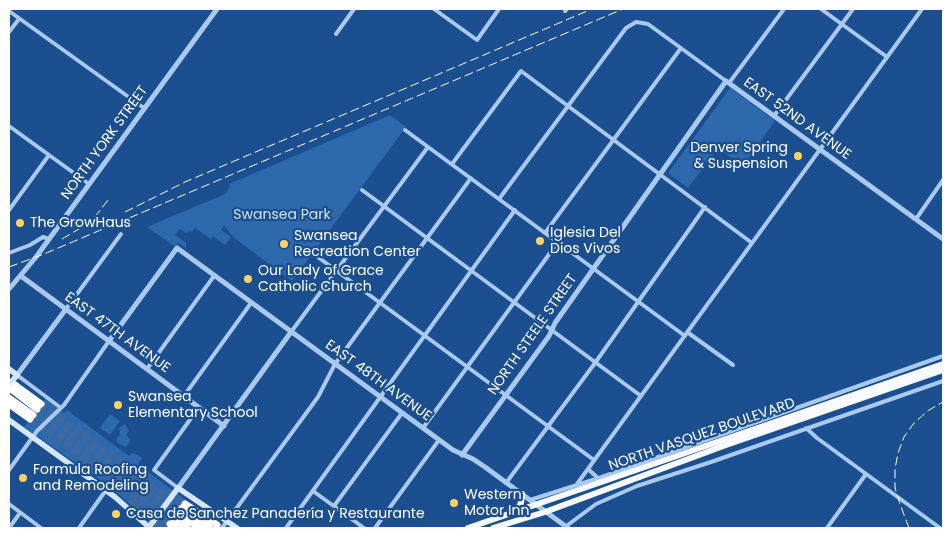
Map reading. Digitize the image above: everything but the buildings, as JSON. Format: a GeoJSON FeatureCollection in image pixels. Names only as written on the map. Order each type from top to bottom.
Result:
{"type":"FeatureCollection","features":[{"type":"Feature","properties":{"kind":"highway","name":"NORTH VASQUEZ BOULEVARD"},"geometry":{"type":"LineString","coordinates":[[468,528],[536,505],[600,480],[943,364]]}},
{"type":"Feature","properties":{"kind":"highway","name":"NORTH VASQUEZ BOULEVARD"},"geometry":{"type":"LineString","coordinates":[[493,528],[545,512],[726,445],[943,370]]}},
{"type":"Feature","properties":{"kind":"highway"},"geometry":{"type":"LineString","coordinates":[[13,382],[35,412]]}},
{"type":"Feature","properties":{"kind":"highway"},"geometry":{"type":"LineString","coordinates":[[9,398],[35,412]]}},
{"type":"Feature","properties":{"kind":"highway"},"geometry":{"type":"LineString","coordinates":[[9,404],[35,412]]}},
{"type":"Feature","properties":{"kind":"highway"},"geometry":{"type":"LineString","coordinates":[[516,512],[521,503],[522,494]]}},
{"type":"Feature","properties":{"kind":"highway"},"geometry":{"type":"LineString","coordinates":[[177,516],[223,525]]}},
{"type":"Feature","properties":{"kind":"highway"},"geometry":{"type":"LineString","coordinates":[[177,516],[187,528]]}},
{"type":"Feature","properties":{"kind":"highway"},"geometry":{"type":"LineString","coordinates":[[177,516],[199,528]]}},
{"type":"Feature","properties":{"kind":"highway"},"geometry":{"type":"LineString","coordinates":[[177,516],[209,528]]}},
{"type":"Feature","properties":{"kind":"main road"},"geometry":{"type":"LineString","coordinates":[[9,368],[13,382]]}},
{"type":"Feature","properties":{"kind":"main road"},"geometry":{"type":"LineString","coordinates":[[9,420],[106,490],[129,508],[149,528],[178,488],[223,525],[237,528]]}},
{"type":"Feature","properties":{"kind":"street","name":"NORTH YORK STREET"},"geometry":{"type":"LineString","coordinates":[[9,289],[21,276],[217,9]]}},
{"type":"Feature","properties":{"kind":"street"},"geometry":{"type":"LineString","coordinates":[[336,34],[354,9]]}},
{"type":"Feature","properties":{"kind":"street"},"geometry":{"type":"LineString","coordinates":[[434,9],[476,40],[499,9]]}},
{"type":"Feature","properties":{"kind":"street","name":"NORTH STEELE STREET"},"geometry":{"type":"LineString","coordinates":[[462,455],[549,336],[593,268],[660,174],[784,9]]}},
{"type":"Feature","properties":{"kind":"street"},"geometry":{"type":"LineString","coordinates":[[821,9],[887,57]]}},
{"type":"Feature","properties":{"kind":"street"},"geometry":{"type":"LineString","coordinates":[[774,116],[853,9]]}},
{"type":"Feature","properties":{"kind":"street"},"geometry":{"type":"LineString","coordinates":[[577,484],[922,9]]}},
{"type":"Feature","properties":{"kind":"street"},"geometry":{"type":"LineString","coordinates":[[9,12],[144,108]]}},
{"type":"Feature","properties":{"kind":"street"},"geometry":{"type":"LineString","coordinates":[[9,32],[19,19]]}},
{"type":"Feature","properties":{"kind":"street","name":"EAST 52ND AVENUE"},"geometry":{"type":"LineString","coordinates":[[568,106],[626,28],[636,22],[648,24],[943,239]]}},
{"type":"Feature","properties":{"kind":"street"},"geometry":{"type":"LineString","coordinates":[[545,233],[681,48]]}},
{"type":"Feature","properties":{"kind":"street"},"geometry":{"type":"LineString","coordinates":[[452,164],[521,71],[752,243]]}},
{"type":"Feature","properties":{"kind":"street"},"geometry":{"type":"LineString","coordinates":[[499,199],[568,106]]}},
{"type":"Feature","properties":{"kind":"street"},"geometry":{"type":"LineString","coordinates":[[9,126],[88,184]]}},
{"type":"Feature","properties":{"kind":"street"},"geometry":{"type":"LineString","coordinates":[[405,130],[638,301],[733,365]]}},
{"type":"Feature","properties":{"kind":"street"},"geometry":{"type":"LineString","coordinates":[[200,407],[154,470],[178,488],[428,147]]}},
{"type":"Feature","properties":{"kind":"street"},"geometry":{"type":"LineString","coordinates":[[9,210],[49,155]]}},
{"type":"Feature","properties":{"kind":"street"},"geometry":{"type":"LineString","coordinates":[[223,525],[318,397],[335,364],[471,178]]}},
{"type":"Feature","properties":{"kind":"street"},"geometry":{"type":"LineString","coordinates":[[916,219],[943,180]]}},
{"type":"Feature","properties":{"kind":"street"},"geometry":{"type":"LineString","coordinates":[[362,190],[641,396]]}},
{"type":"Feature","properties":{"kind":"street"},"geometry":{"type":"LineString","coordinates":[[506,483],[705,208]]}},
{"type":"Feature","properties":{"kind":"street"},"geometry":{"type":"LineString","coordinates":[[286,528],[515,210]]}},
{"type":"Feature","properties":{"kind":"street"},"geometry":{"type":"LineString","coordinates":[[60,409],[13,382],[121,234]]}},
{"type":"Feature","properties":{"kind":"street"},"geometry":{"type":"LineString","coordinates":[[9,253],[28,246],[44,237],[48,239]]}},
{"type":"Feature","properties":{"kind":"street"},"geometry":{"type":"LineString","coordinates":[[423,428],[558,242]]}},
{"type":"Feature","properties":{"kind":"street","name":"EAST 48TH AVENUE"},"geometry":{"type":"LineString","coordinates":[[109,341],[177,248],[439,440],[462,455],[476,461],[567,527]]}},
{"type":"Feature","properties":{"kind":"street"},"geometry":{"type":"LineString","coordinates":[[315,255],[594,460]]}},
{"type":"Feature","properties":{"kind":"street","name":"EAST 47TH AVENUE"},"geometry":{"type":"LineString","coordinates":[[21,276],[224,426]]}},
{"type":"Feature","properties":{"kind":"street"},"geometry":{"type":"LineString","coordinates":[[147,369],[214,276]]}},
{"type":"Feature","properties":{"kind":"street"},"geometry":{"type":"LineString","coordinates":[[184,396],[252,303]]}},
{"type":"Feature","properties":{"kind":"street"},"geometry":{"type":"LineString","coordinates":[[9,470],[32,437],[60,409],[109,341]]}},
{"type":"Feature","properties":{"kind":"street"},"geometry":{"type":"LineString","coordinates":[[530,500],[577,484],[600,480],[943,356]]}},
{"type":"Feature","properties":{"kind":"street"},"geometry":{"type":"LineString","coordinates":[[567,527],[596,504],[620,493],[943,381]]}},
{"type":"Feature","properties":{"kind":"street"},"geometry":{"type":"LineString","coordinates":[[334,506],[402,413]]}},
{"type":"Feature","properties":{"kind":"street"},"geometry":{"type":"LineString","coordinates":[[806,428],[940,528]]}},
{"type":"Feature","properties":{"kind":"street"},"geometry":{"type":"LineString","coordinates":[[375,528],[439,440]]}},
{"type":"Feature","properties":{"kind":"street"},"geometry":{"type":"LineString","coordinates":[[588,469],[600,480]]}},
{"type":"Feature","properties":{"kind":"street"},"geometry":{"type":"LineString","coordinates":[[826,528],[866,474]]}},
{"type":"Feature","properties":{"kind":"street"},"geometry":{"type":"LineString","coordinates":[[79,528],[106,490]]}},
{"type":"Feature","properties":{"kind":"street"},"geometry":{"type":"LineString","coordinates":[[313,491],[364,528]]}},
{"type":"Feature","properties":{"kind":"street"},"geometry":{"type":"LineString","coordinates":[[9,504],[41,528]]}},
{"type":"Feature","properties":{"kind":"street"},"geometry":{"type":"LineString","coordinates":[[9,528],[20,513]]}},
{"type":"Feature","properties":{"kind":"green space"},"geometry":{"type":"Polygon","coordinates":[[[730,88],[775,121],[743,166],[718,148],[688,188],[668,173],[730,88]]]}},
{"type":"Feature","properties":{"kind":"green space","name":"Swansea Park"},"geometry":{"type":"Polygon","coordinates":[[[390,115],[406,127],[292,281],[233,237],[224,225],[221,230],[231,237],[225,245],[213,236],[211,239],[195,228],[192,232],[186,233],[180,229],[175,235],[186,243],[186,248],[178,243],[174,246],[147,227],[225,194],[230,187],[229,184],[390,115]]]}},
{"type":"Feature","properties":{"kind":"green space"},"geometry":{"type":"Polygon","coordinates":[[[45,399],[64,413],[67,410],[129,456],[132,453],[138,455],[142,458],[138,464],[187,501],[167,528],[157,528],[117,493],[102,484],[100,480],[24,427],[45,399]]]}},
{"type":"Feature","properties":{"kind":"green space"},"geometry":{"type":"Polygon","coordinates":[[[110,414],[120,421],[110,435],[100,428],[110,414]]]}},
{"type":"Feature","properties":{"kind":"green space"},"geometry":{"type":"Polygon","coordinates":[[[125,424],[129,431],[126,435],[131,440],[126,447],[116,440],[120,434],[119,428],[125,424]]]}},
{"type":"Feature","properties":{"kind":"tunnel"},"geometry":{"type":"LineString","coordinates":[[41,404],[182,508]]}},
{"type":"Feature","properties":{"kind":"tunnel"},"geometry":{"type":"LineString","coordinates":[[37,409],[178,513]]}},
{"type":"Feature","properties":{"kind":"tunnel"},"geometry":{"type":"LineString","coordinates":[[33,415],[174,519]]}},
{"type":"Feature","properties":{"kind":"tunnel"},"geometry":{"type":"LineString","coordinates":[[30,419],[170,524]]}},
{"type":"Feature","properties":{"kind":"tunnel"},"geometry":{"type":"LineString","coordinates":[[168,493],[185,504]]}},
{"type":"Feature","properties":{"kind":"tunnel"},"geometry":{"type":"LineString","coordinates":[[133,501],[161,528]]}},
{"type":"Feature","properties":{"kind":"railway"},"geometry":{"type":"LineString","coordinates":[[125,212],[185,182],[592,9]]}},
{"type":"Feature","properties":{"kind":"railway"},"geometry":{"type":"LineString","coordinates":[[9,267],[44,254],[623,9]]}},
{"type":"Feature","properties":{"kind":"railway"},"geometry":{"type":"LineString","coordinates":[[62,239],[89,223],[108,200]]}},
{"type":"Feature","properties":{"kind":"railway"},"geometry":{"type":"LineString","coordinates":[[909,528],[895,488],[895,469],[898,453],[904,437],[914,423],[929,410],[943,402]]}},
{"type":"Feature","properties":{"kind":"place","name":"Denver Spring & Suspension"},"geometry":{"type":"Point","coordinates":[798,156]}},
{"type":"Feature","properties":{"kind":"place","name":"The GrowHaus"},"geometry":{"type":"Point","coordinates":[20,223]}},
{"type":"Feature","properties":{"kind":"place","name":"Iglesia Del Dios Vivos"},"geometry":{"type":"Point","coordinates":[540,241]}},
{"type":"Feature","properties":{"kind":"place","name":"Swansea Recreation Center"},"geometry":{"type":"Point","coordinates":[284,244]}},
{"type":"Feature","properties":{"kind":"place","name":"Our Lady of Grace Catholic Church"},"geometry":{"type":"Point","coordinates":[248,279]}},
{"type":"Feature","properties":{"kind":"place","name":"Swansea Elementary School"},"geometry":{"type":"Point","coordinates":[118,405]}},
{"type":"Feature","properties":{"kind":"place","name":"Formula Roofing and Remodeling"},"geometry":{"type":"Point","coordinates":[23,478]}},
{"type":"Feature","properties":{"kind":"place","name":"Western Motor Inn"},"geometry":{"type":"Point","coordinates":[454,503]}},
{"type":"Feature","properties":{"kind":"place","name":"Casa de Sanchez Panadería y Restaurante"},"geometry":{"type":"Point","coordinates":[116,514]}}]}
